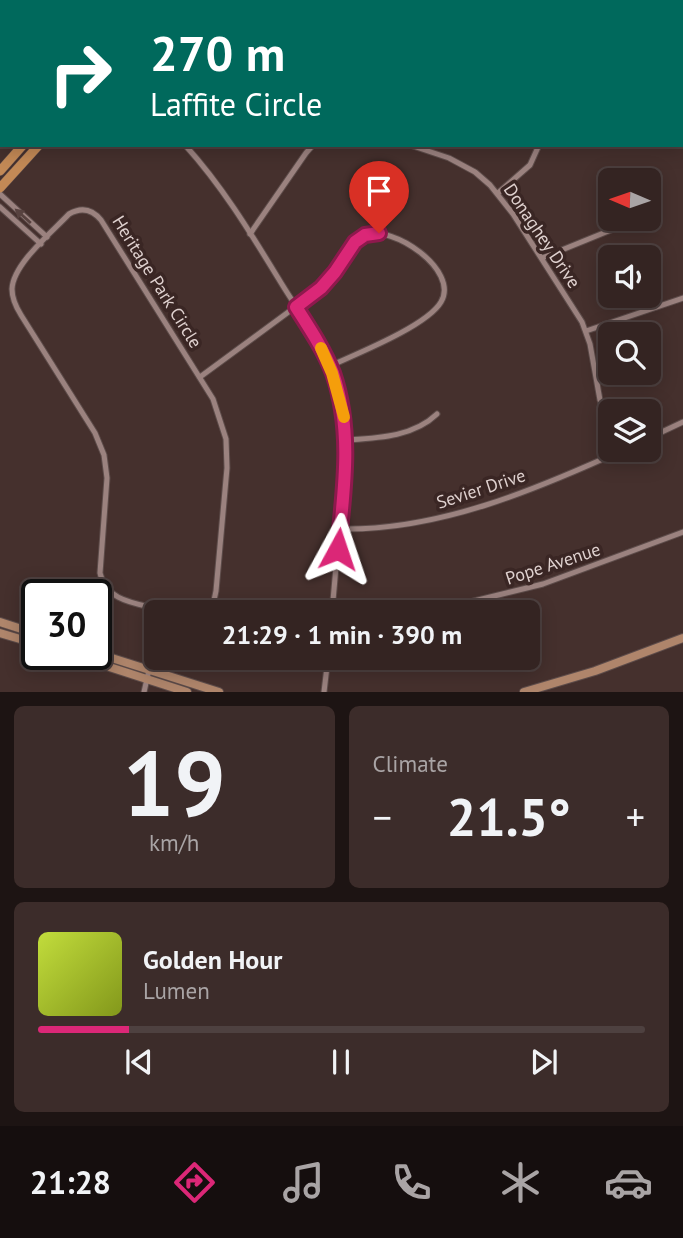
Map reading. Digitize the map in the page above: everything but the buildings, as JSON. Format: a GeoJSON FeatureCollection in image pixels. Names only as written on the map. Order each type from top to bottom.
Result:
{"type":"FeatureCollection","features":[{"type":"Feature","properties":{"kind":"main road"},"geometry":{"type":"LineString","coordinates":[[0,188],[37,147]]}},
{"type":"Feature","properties":{"kind":"main road"},"geometry":{"type":"LineString","coordinates":[[0,164],[20,149]]}},
{"type":"Feature","properties":{"kind":"main road"},"geometry":{"type":"LineString","coordinates":[[0,171],[20,149]]}},
{"type":"Feature","properties":{"kind":"street"},"geometry":{"type":"LineString","coordinates":[[187,147],[213,177],[296,307],[330,366],[339,392],[346,440],[333,600]]}},
{"type":"Feature","properties":{"kind":"street"},"geometry":{"type":"LineString","coordinates":[[250,233],[311,147]]}},
{"type":"Feature","properties":{"kind":"street","name":"Donaghey Drive"},"geometry":{"type":"LineString","coordinates":[[416,147],[463,165],[484,179],[498,193],[542,258],[586,331],[600,399]]}},
{"type":"Feature","properties":{"kind":"street"},"geometry":{"type":"LineString","coordinates":[[498,193],[530,165],[538,147]]}},
{"type":"Feature","properties":{"kind":"street"},"geometry":{"type":"LineString","coordinates":[[0,194],[47,237]]}},
{"type":"Feature","properties":{"kind":"street"},"geometry":{"type":"LineString","coordinates":[[0,207],[41,244]]}},
{"type":"Feature","properties":{"kind":"street","name":"Heritage Park Circle"},"geometry":{"type":"LineString","coordinates":[[144,606],[120,599],[106,589],[101,578],[100,555],[107,478],[104,455],[94,433],[21,315],[13,297],[12,286],[18,270],[75,211],[86,209],[95,213],[200,377],[223,424],[228,460],[214,600]]}},
{"type":"Feature","properties":{"kind":"street"},"geometry":{"type":"LineString","coordinates":[[542,258],[608,231]]}},
{"type":"Feature","properties":{"kind":"street"},"geometry":{"type":"LineString","coordinates":[[200,377],[321,288],[355,242],[365,235],[383,234],[415,248],[427,258],[442,278],[442,301],[426,316],[400,333],[330,366]]}},
{"type":"Feature","properties":{"kind":"street"},"geometry":{"type":"LineString","coordinates":[[586,331],[683,298]]}},
{"type":"Feature","properties":{"kind":"street"},"geometry":{"type":"LineString","coordinates":[[346,440],[411,431],[437,415]]}},
{"type":"Feature","properties":{"kind":"street"},"geometry":{"type":"LineString","coordinates":[[661,432],[683,422]]}},
{"type":"Feature","properties":{"kind":"street","name":"Sevier Drive"},"geometry":{"type":"LineString","coordinates":[[340,530],[398,527],[449,515],[552,481],[598,461]]}},
{"type":"Feature","properties":{"kind":"street","name":"Pope Avenue"},"geometry":{"type":"LineString","coordinates":[[478,600],[543,584],[683,532]]}},
{"type":"Feature","properties":{"kind":"street"},"geometry":{"type":"LineString","coordinates":[[0,622],[21,629]]}},
{"type":"Feature","properties":{"kind":"street"},"geometry":{"type":"LineString","coordinates":[[0,632],[21,639]]}},
{"type":"Feature","properties":{"kind":"street"},"geometry":{"type":"LineString","coordinates":[[524,692],[573,678],[683,638]]}},
{"type":"Feature","properties":{"kind":"street"},"geometry":{"type":"LineString","coordinates":[[112,659],[149,673],[187,692]]}},
{"type":"Feature","properties":{"kind":"street"},"geometry":{"type":"LineString","coordinates":[[112,664],[219,692]]}},
{"type":"Feature","properties":{"kind":"street"},"geometry":{"type":"LineString","coordinates":[[144,692],[149,670]]}},
{"type":"Feature","properties":{"kind":"street"},"geometry":{"type":"LineString","coordinates":[[324,692],[327,670]]}},
{"type":"Feature","properties":{"kind":"slow traffic"},"geometry":{"type":"LineString","coordinates":[[321,348],[339,392],[344,417]]}},
{"type":"Feature","properties":{"kind":"route"},"geometry":{"type":"LineString","coordinates":[[338,549],[346,454],[343,413],[330,366],[296,307],[321,288],[355,242],[362,236],[379,233]]}}]}
